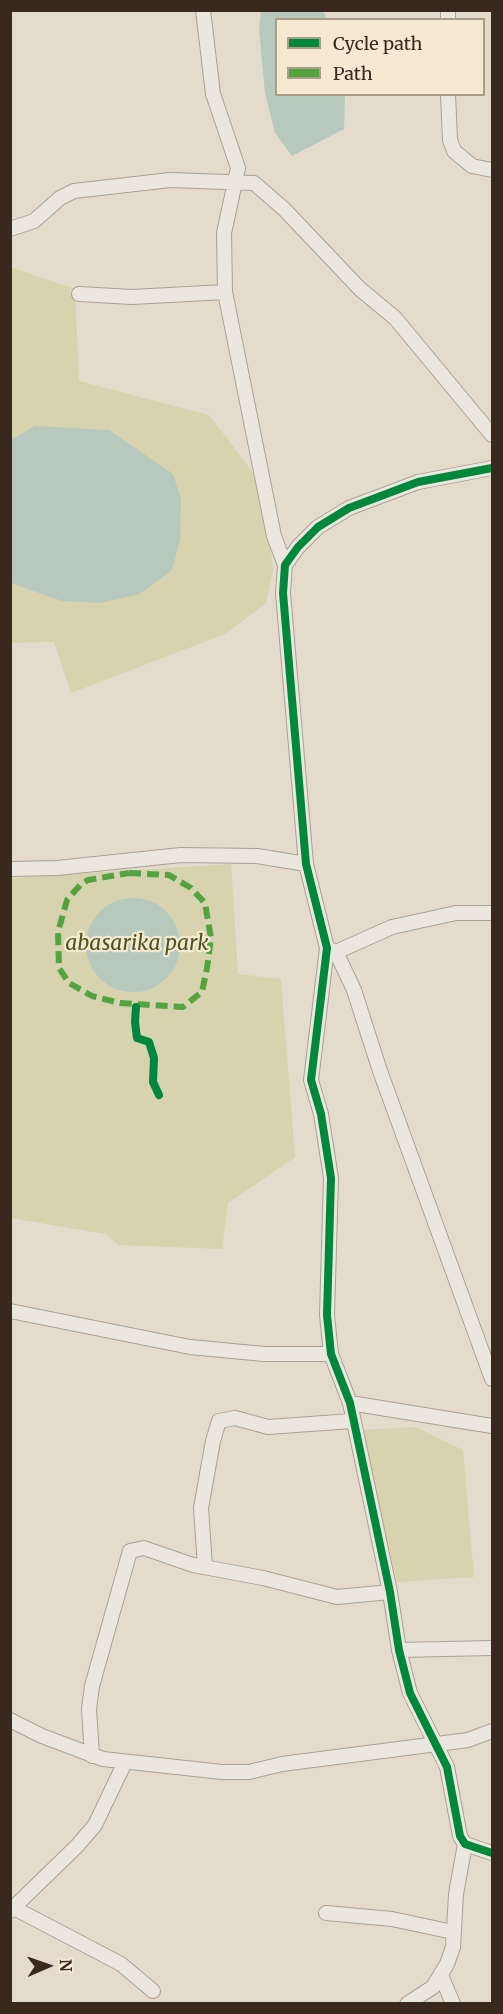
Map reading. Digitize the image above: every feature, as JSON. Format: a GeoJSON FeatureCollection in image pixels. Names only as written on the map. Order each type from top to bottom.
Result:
{"type":"FeatureCollection","features":[{"type":"Feature","properties":{"kind":"street"},"geometry":{"type":"LineString","coordinates":[[203,10],[215,103],[237,163],[224,233],[225,292],[272,525],[285,565],[284,615],[306,864],[332,950],[354,990],[380,1071],[492,1379]]}},
{"type":"Feature","properties":{"kind":"street"},"geometry":{"type":"LineString","coordinates":[[448,96],[450,140],[454,151],[472,166],[492,170]]}},
{"type":"Feature","properties":{"kind":"street"},"geometry":{"type":"LineString","coordinates":[[10,229],[34,221],[60,198],[74,191],[170,180],[254,183],[360,289],[395,318],[492,435]]}},
{"type":"Feature","properties":{"kind":"street"},"geometry":{"type":"LineString","coordinates":[[79,294],[132,297],[225,292]]}},
{"type":"Feature","properties":{"kind":"street"},"geometry":{"type":"LineString","coordinates":[[285,565],[306,536],[349,508],[418,482],[492,468]]}},
{"type":"Feature","properties":{"kind":"street"},"geometry":{"type":"LineString","coordinates":[[10,869],[57,868],[181,855],[257,856],[306,864]]}},
{"type":"Feature","properties":{"kind":"street"},"geometry":{"type":"LineString","coordinates":[[332,950],[392,927],[456,913],[492,913]]}},
{"type":"Feature","properties":{"kind":"street"},"geometry":{"type":"LineString","coordinates":[[332,950],[311,1080],[321,1114],[331,1178],[327,1315],[331,1354],[350,1403],[390,1592],[399,1650],[410,1693],[447,1767],[454,1818],[460,1836],[465,1844],[492,1853]]}},
{"type":"Feature","properties":{"kind":"street"},"geometry":{"type":"LineString","coordinates":[[10,1311],[190,1347],[264,1354],[331,1354]]}},
{"type":"Feature","properties":{"kind":"street"},"geometry":{"type":"LineString","coordinates":[[350,1403],[492,1426]]}},
{"type":"Feature","properties":{"kind":"street"},"geometry":{"type":"LineString","coordinates":[[205,1567],[201,1508],[213,1441],[219,1421],[235,1418],[268,1427],[352,1421]]}},
{"type":"Feature","properties":{"kind":"street"},"geometry":{"type":"LineString","coordinates":[[92,1756],[88,1709],[92,1686],[130,1551],[144,1548],[205,1567],[337,1597],[390,1592]]}},
{"type":"Feature","properties":{"kind":"street"},"geometry":{"type":"LineString","coordinates":[[399,1650],[492,1648]]}},
{"type":"Feature","properties":{"kind":"street"},"geometry":{"type":"LineString","coordinates":[[10,1720],[92,1756],[125,1762],[249,1772],[282,1764],[468,1740],[492,1731]]}},
{"type":"Feature","properties":{"kind":"street"},"geometry":{"type":"LineString","coordinates":[[125,1762],[95,1825],[77,1846],[11,1909],[121,1964],[153,1991]]}},
{"type":"Feature","properties":{"kind":"street"},"geometry":{"type":"LineString","coordinates":[[407,2004],[433,1986],[441,1975],[453,1947],[459,1872],[465,1844]]}},
{"type":"Feature","properties":{"kind":"street"},"geometry":{"type":"LineString","coordinates":[[326,1913],[392,1919],[453,1932]]}},
{"type":"Feature","properties":{"kind":"street"},"geometry":{"type":"LineString","coordinates":[[441,1975],[453,2004]]}},
{"type":"Feature","properties":{"kind":"green space"},"geometry":{"type":"Polygon","coordinates":[[[11,267],[75,289],[79,381],[209,415],[274,500],[268,520],[273,571],[266,603],[225,634],[71,693],[54,642],[11,643],[11,267]]]}},
{"type":"Feature","properties":{"kind":"green space","name":"abasarika park"},"geometry":{"type":"Polygon","coordinates":[[[231,864],[238,974],[281,979],[295,1157],[228,1203],[222,1249],[119,1245],[105,1234],[11,1218],[10,878],[231,864]]]}},
{"type":"Feature","properties":{"kind":"green space"},"geometry":{"type":"Polygon","coordinates":[[[415,1427],[463,1450],[474,1577],[397,1582],[361,1430],[415,1427]]]}},
{"type":"Feature","properties":{"kind":"shaded area"},"geometry":{"type":"Polygon","coordinates":[[[261,11],[323,11],[326,18],[275,18],[275,96],[345,96],[344,129],[292,156],[275,133],[265,93],[259,29],[261,11]]]}},
{"type":"Feature","properties":{"kind":"shaded area"},"geometry":{"type":"Polygon","coordinates":[[[35,426],[109,430],[173,474],[181,499],[180,540],[172,570],[140,594],[100,603],[62,601],[11,583],[11,440],[35,426]]]}},
{"type":"Feature","properties":{"kind":"shaded area"},"geometry":{"type":"Polygon","coordinates":[[[133,898],[151,902],[166,912],[176,927],[180,945],[176,963],[166,978],[151,988],[133,992],[115,988],[100,978],[90,963],[86,945],[90,927],[100,912],[115,902],[133,898]]]}},
{"type":"Feature","properties":{"kind":"marked path"},"geometry":{"type":"LineString","coordinates":[[129,873],[169,875],[191,888],[205,903],[211,938],[202,992],[183,1007],[120,1003],[92,996],[69,983],[59,968],[58,932],[67,900],[81,884],[88,880],[129,873]]}},
{"type":"Feature","properties":{"kind":"cycle path"},"geometry":{"type":"LineString","coordinates":[[492,468],[418,482],[349,508],[318,527],[298,547],[285,565],[283,593],[306,864],[327,948],[311,1080],[321,1114],[331,1178],[327,1315],[331,1354],[350,1403],[390,1592],[399,1650],[410,1693],[447,1767],[460,1836],[465,1844],[492,1853]]}},
{"type":"Feature","properties":{"kind":"cycle path"},"geometry":{"type":"LineString","coordinates":[[136,1007],[137,1038],[149,1042],[154,1058],[153,1082],[159,1095]]}}]}
